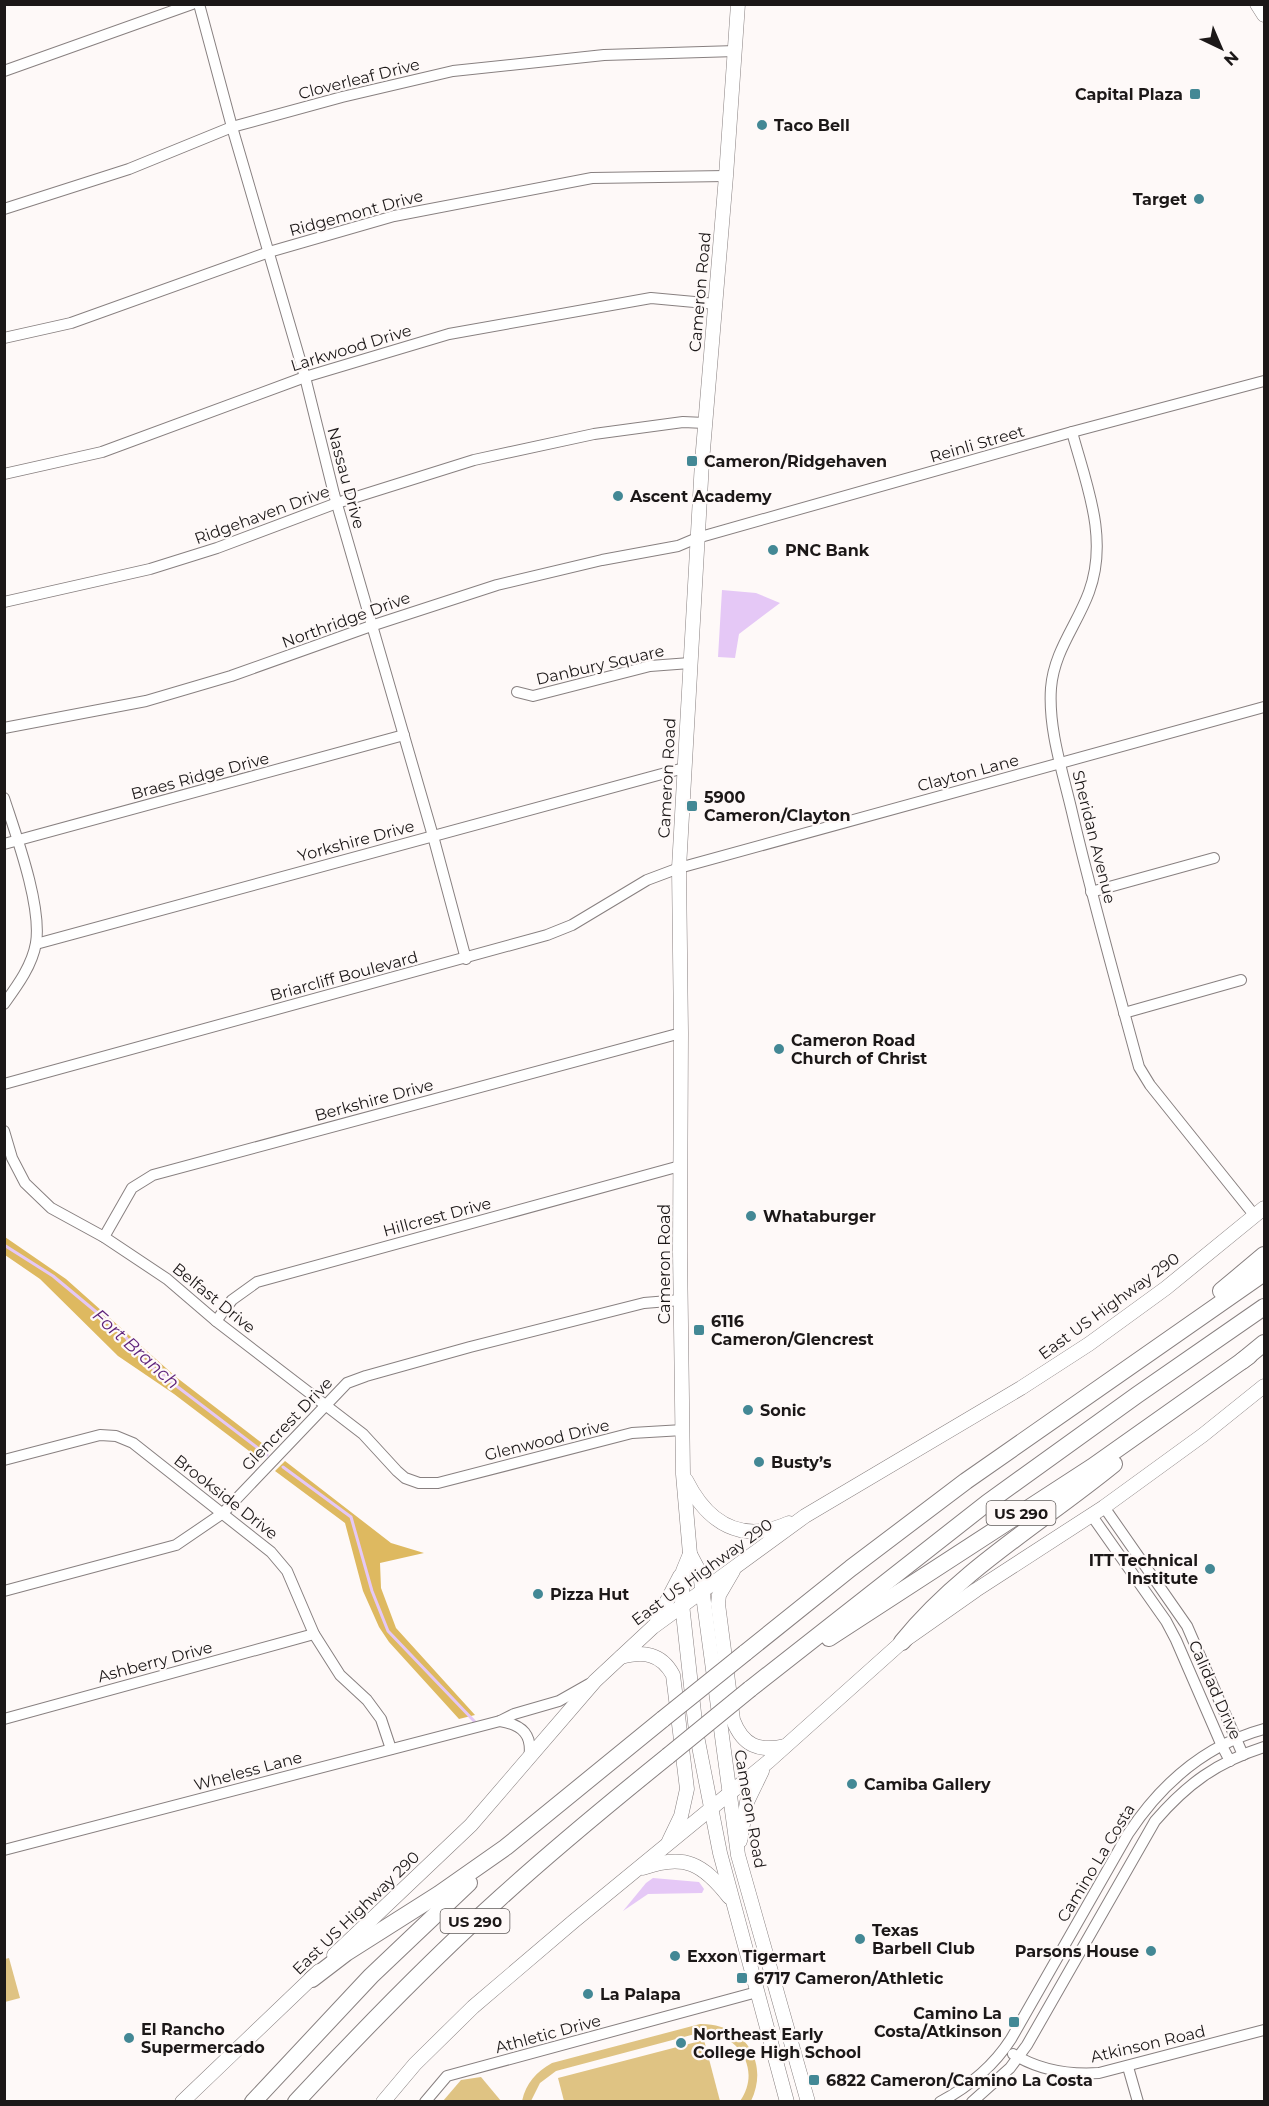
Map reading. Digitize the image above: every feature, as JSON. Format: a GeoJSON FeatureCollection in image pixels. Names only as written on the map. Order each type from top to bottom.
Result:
{"type":"FeatureCollection","features":[{"type":"Feature","properties":{"kind":"highway","name":"US 290"},"geometry":{"type":"LineString","coordinates":[[253,2102],[371,1976],[506,1847],[851,1568],[966,1481],[1119,1374],[1172,1328],[1264,1256]]}},
{"type":"Feature","properties":{"kind":"highway"},"geometry":{"type":"LineString","coordinates":[[1119,1374],[1264,1273]]}},
{"type":"Feature","properties":{"kind":"highway"},"geometry":{"type":"LineString","coordinates":[[788,1661],[900,1569],[987,1503],[1264,1306]]}},
{"type":"Feature","properties":{"kind":"highway","name":"US 290"},"geometry":{"type":"LineString","coordinates":[[296,2102],[396,1997],[500,1898],[594,1816],[750,1689],[788,1661],[847,1627],[1092,1467],[1264,1343]]}},
{"type":"Feature","properties":{"kind":"highway"},"geometry":{"type":"LineString","coordinates":[[902,1642],[918,1622],[969,1575],[1111,1467],[1249,1356]]}},
{"type":"Feature","properties":{"kind":"highway"},"geometry":{"type":"LineString","coordinates":[[312,1978],[506,1847]]}},
{"type":"Feature","properties":{"kind":"main road","name":"Cameron Road"},"geometry":{"type":"LineString","coordinates":[[738,4],[697,538],[680,868],[683,1474],[690,1554],[700,1574],[728,1795],[738,1855],[808,2102]]}},
{"type":"Feature","properties":{"kind":"main road"},"geometry":{"type":"LineString","coordinates":[[1257,4],[1264,15]]}},
{"type":"Feature","properties":{"kind":"main road","name":"East US Highway 290"},"geometry":{"type":"LineString","coordinates":[[182,2102],[471,1825],[595,1681],[653,1627],[805,1516],[1021,1388],[1089,1344],[1166,1288],[1260,1212]]}},
{"type":"Feature","properties":{"kind":"main road"},"geometry":{"type":"LineString","coordinates":[[383,2102],[416,2064],[473,2007],[769,1761],[902,1642],[976,1590],[1092,1516],[1203,1435],[1264,1386]]}},
{"type":"Feature","properties":{"kind":"main road"},"geometry":{"type":"LineString","coordinates":[[683,1474],[698,1502],[707,1512],[734,1528],[747,1532],[761,1532],[805,1516]]}},
{"type":"Feature","properties":{"kind":"main road"},"geometry":{"type":"LineString","coordinates":[[653,1627],[690,1554]]}},
{"type":"Feature","properties":{"kind":"main road"},"geometry":{"type":"LineString","coordinates":[[736,1566],[719,1595],[718,1604],[733,1720],[741,1737],[755,1747],[773,1749],[786,1746]]}},
{"type":"Feature","properties":{"kind":"main road"},"geometry":{"type":"LineString","coordinates":[[682,1571],[682,1604],[693,1708],[711,1810],[732,1901],[787,2102]]}},
{"type":"Feature","properties":{"kind":"main road"},"geometry":{"type":"LineString","coordinates":[[618,1658],[644,1652],[662,1660],[673,1674],[687,1790],[681,1816],[666,1846]]}},
{"type":"Feature","properties":{"kind":"main road"},"geometry":{"type":"LineString","coordinates":[[738,1855],[747,1802],[755,1783],[769,1761]]}},
{"type":"Feature","properties":{"kind":"main road"},"geometry":{"type":"LineString","coordinates":[[635,1871],[658,1863],[686,1861],[709,1874],[732,1901]]}},
{"type":"Feature","properties":{"kind":"main road"},"geometry":{"type":"LineString","coordinates":[[757,1992],[765,1992],[768,1995],[787,2056],[798,2063]]}},
{"type":"Feature","properties":{"kind":"street"},"geometry":{"type":"LineString","coordinates":[[4,71],[192,4]]}},
{"type":"Feature","properties":{"kind":"street","name":"Nassau Drive"},"geometry":{"type":"LineString","coordinates":[[199,4],[232,127],[305,377],[371,626],[433,836],[466,958]]}},
{"type":"Feature","properties":{"kind":"street","name":"Cloverleaf Drive"},"geometry":{"type":"LineString","coordinates":[[4,209],[129,169],[232,127],[342,97],[453,71],[604,55],[736,51]]}},
{"type":"Feature","properties":{"kind":"street","name":"Ridgemont Drive"},"geometry":{"type":"LineString","coordinates":[[4,338],[71,323],[269,252],[394,216],[592,178],[726,176]]}},
{"type":"Feature","properties":{"kind":"street","name":"Larkwood Drive"},"geometry":{"type":"LineString","coordinates":[[4,474],[102,452],[305,377],[449,334],[651,298],[716,304]]}},
{"type":"Feature","properties":{"kind":"street","name":"Reinli Street"},"geometry":{"type":"LineString","coordinates":[[697,538],[1072,432],[1264,381]]}},
{"type":"Feature","properties":{"kind":"street","name":"Ridgehaven Drive"},"geometry":{"type":"LineString","coordinates":[[4,602],[150,569],[217,548],[337,503],[474,460],[594,434],[683,422],[705,423]]}},
{"type":"Feature","properties":{"kind":"street","name":"Sheridan Avenue"},"geometry":{"type":"LineString","coordinates":[[1072,432],[1093,509],[1098,553],[1089,592],[1056,660],[1051,688],[1052,720],[1091,892],[1139,1067],[1145,1078],[1260,1212]]}},
{"type":"Feature","properties":{"kind":"street","name":"Northridge Drive"},"geometry":{"type":"LineString","coordinates":[[4,728],[146,701],[242,673],[371,626],[497,585],[602,560],[678,546],[697,538]]}},
{"type":"Feature","properties":{"kind":"street","name":"Danbury Square"},"geometry":{"type":"LineString","coordinates":[[517,692],[533,696],[650,666],[690,663]]}},
{"type":"Feature","properties":{"kind":"street","name":"Clayton Lane"},"geometry":{"type":"LineString","coordinates":[[680,868],[1264,707]]}},
{"type":"Feature","properties":{"kind":"street","name":"Braes Ridge Drive"},"geometry":{"type":"LineString","coordinates":[[4,844],[26,840],[404,735]]}},
{"type":"Feature","properties":{"kind":"street","name":"Yorkshire Drive"},"geometry":{"type":"LineString","coordinates":[[36,944],[684,768]]}},
{"type":"Feature","properties":{"kind":"street"},"geometry":{"type":"LineString","coordinates":[[4,798],[37,915],[36,944],[25,973],[4,1004]]}},
{"type":"Feature","properties":{"kind":"street"},"geometry":{"type":"LineString","coordinates":[[1091,892],[1214,858]]}},
{"type":"Feature","properties":{"kind":"street","name":"Briarcliff Boulevard"},"geometry":{"type":"LineString","coordinates":[[4,1084],[547,935],[572,926],[640,884],[680,868]]}},
{"type":"Feature","properties":{"kind":"street"},"geometry":{"type":"LineString","coordinates":[[1124,1013],[1241,980]]}},
{"type":"Feature","properties":{"kind":"street","name":"Berkshire Drive"},"geometry":{"type":"LineString","coordinates":[[104,1237],[132,1188],[153,1175],[681,1033]]}},
{"type":"Feature","properties":{"kind":"street","name":"Belfast Drive"},"geometry":{"type":"LineString","coordinates":[[4,1131],[12,1158],[25,1183],[39,1198],[51,1208],[104,1237],[167,1279],[216,1321],[363,1434],[405,1478],[419,1483]]}},
{"type":"Feature","properties":{"kind":"street","name":"Hillcrest Drive"},"geometry":{"type":"LineString","coordinates":[[216,1321],[232,1300],[257,1282],[680,1166]]}},
{"type":"Feature","properties":{"kind":"street","name":"Glencrest Drive"},"geometry":{"type":"LineString","coordinates":[[4,1591],[176,1545],[223,1513],[347,1383],[366,1376],[644,1303],[681,1300]]}},
{"type":"Feature","properties":{"kind":"street","name":"Glenwood Drive"},"geometry":{"type":"LineString","coordinates":[[419,1483],[438,1483],[632,1433],[683,1430]]}},
{"type":"Feature","properties":{"kind":"street","name":"Brookside Drive"},"geometry":{"type":"LineString","coordinates":[[4,1460],[100,1435],[116,1436],[133,1443],[271,1552],[287,1571],[314,1634],[340,1675],[367,1700],[381,1719],[391,1749]]}},
{"type":"Feature","properties":{"kind":"street","name":"Calidad Drive"},"geometry":{"type":"LineString","coordinates":[[1104,1507],[1187,1626],[1243,1755]]}},
{"type":"Feature","properties":{"kind":"street","name":"Calidad Drive"},"geometry":{"type":"LineString","coordinates":[[1092,1516],[1172,1632],[1230,1761]]}},
{"type":"Feature","properties":{"kind":"street","name":"Calidad Drive"},"geometry":{"type":"LineString","coordinates":[[1172,1632],[1187,1626]]}},
{"type":"Feature","properties":{"kind":"street","name":"Ashberry Drive"},"geometry":{"type":"LineString","coordinates":[[4,1719],[314,1634]]}},
{"type":"Feature","properties":{"kind":"street","name":"Wheless Lane"},"geometry":{"type":"LineString","coordinates":[[4,1850],[500,1720],[559,1701],[595,1681]]}},
{"type":"Feature","properties":{"kind":"street"},"geometry":{"type":"LineString","coordinates":[[500,1720],[516,1726],[527,1736],[531,1749],[529,1759]]}},
{"type":"Feature","properties":{"kind":"street","name":"Camino La Costa"},"geometry":{"type":"LineString","coordinates":[[940,2102],[969,2085],[999,2057],[1144,1810],[1179,1773],[1222,1746],[1264,1729]]}},
{"type":"Feature","properties":{"kind":"street","name":"Camino La Costa"},"geometry":{"type":"LineString","coordinates":[[972,2102],[1010,2068],[1027,2045],[1155,1821],[1190,1784],[1230,1761],[1264,1747]]}},
{"type":"Feature","properties":{"kind":"street","name":"Athletic Drive"},"geometry":{"type":"LineString","coordinates":[[425,2102],[447,2076],[757,1992]]}},
{"type":"Feature","properties":{"kind":"street","name":"Atkinson Road"},"geometry":{"type":"LineString","coordinates":[[1005,2048],[1018,2057],[1058,2072],[1099,2073],[1264,2030]]}},
{"type":"Feature","properties":{"kind":"street"},"geometry":{"type":"LineString","coordinates":[[1128,2067],[1138,2102]]}},
{"type":"Feature","properties":{"kind":"shaded area"},"geometry":{"type":"Polygon","coordinates":[[[722,590],[756,593],[780,603],[739,634],[735,658],[718,657],[722,590]]]}},
{"type":"Feature","properties":{"kind":"shaded area"},"geometry":{"type":"Polygon","coordinates":[[[5,1237],[66,1279],[176,1377],[271,1450],[261,1460],[174,1394],[118,1356],[40,1279],[5,1255],[5,1237]]]}},
{"type":"Feature","properties":{"kind":"shaded area"},"geometry":{"type":"Polygon","coordinates":[[[285,1461],[391,1543],[424,1553],[380,1563],[381,1588],[396,1628],[475,1715],[459,1719],[389,1642],[379,1627],[363,1591],[345,1523],[275,1471],[285,1461]]]}},
{"type":"Feature","properties":{"kind":"shaded area"},"geometry":{"type":"Polygon","coordinates":[[[653,1878],[699,1882],[704,1889],[702,1893],[648,1894],[623,1911],[646,1883],[653,1878]]]}},
{"type":"Feature","properties":{"kind":"shaded area"},"geometry":{"type":"Polygon","coordinates":[[[9,1958],[20,1998],[5,2002],[5,1959],[9,1958]]]}},
{"type":"Feature","properties":{"kind":"shaded area"},"geometry":{"type":"Polygon","coordinates":[[[700,2024],[716,2025],[729,2030],[749,2047],[755,2059],[757,2072],[756,2086],[751,2101],[740,2101],[747,2088],[749,2075],[747,2063],[741,2052],[733,2043],[709,2033],[695,2034],[556,2071],[540,2083],[531,2101],[522,2101],[532,2079],[552,2063],[700,2024]]]}},
{"type":"Feature","properties":{"kind":"shaded area"},"geometry":{"type":"Polygon","coordinates":[[[704,2040],[720,2101],[564,2101],[558,2078],[704,2040]]]}},
{"type":"Feature","properties":{"kind":"shaded area"},"geometry":{"type":"Polygon","coordinates":[[[481,2077],[501,2101],[443,2101],[461,2080],[481,2077]]]}},
{"type":"Feature","properties":{"kind":"waterway","name":"Fort Branch"},"geometry":{"type":"LineString","coordinates":[[4,1245],[53,1276],[124,1335],[145,1362],[267,1455]]}},
{"type":"Feature","properties":{"kind":"waterway","name":"Fort Branch"},"geometry":{"type":"LineString","coordinates":[[283,1467],[351,1517],[372,1591],[388,1631],[475,1722]]}},
{"type":"Feature","properties":{"kind":"place","name":"Capital Plaza"},"geometry":{"type":"Point","coordinates":[1195,94]}},
{"type":"Feature","properties":{"kind":"place","name":"Taco Bell"},"geometry":{"type":"Point","coordinates":[762,125]}},
{"type":"Feature","properties":{"kind":"place","name":"Target"},"geometry":{"type":"Point","coordinates":[1199,199]}},
{"type":"Feature","properties":{"kind":"place","name":"Cameron/Ridgehaven"},"geometry":{"type":"Point","coordinates":[692,461]}},
{"type":"Feature","properties":{"kind":"place","name":"Ascent Academy"},"geometry":{"type":"Point","coordinates":[618,496]}},
{"type":"Feature","properties":{"kind":"place","name":"PNC Bank"},"geometry":{"type":"Point","coordinates":[773,550]}},
{"type":"Feature","properties":{"kind":"place","name":"5900 Cameron/Clayton"},"geometry":{"type":"Point","coordinates":[692,806]}},
{"type":"Feature","properties":{"kind":"place","name":"Cameron Road Church of Christ"},"geometry":{"type":"Point","coordinates":[779,1049]}},
{"type":"Feature","properties":{"kind":"place","name":"Whataburger"},"geometry":{"type":"Point","coordinates":[751,1216]}},
{"type":"Feature","properties":{"kind":"place","name":"6116 Cameron/Glencrest"},"geometry":{"type":"Point","coordinates":[699,1330]}},
{"type":"Feature","properties":{"kind":"place","name":"Sonic"},"geometry":{"type":"Point","coordinates":[748,1410]}},
{"type":"Feature","properties":{"kind":"place","name":"Busty’s"},"geometry":{"type":"Point","coordinates":[759,1462]}},
{"type":"Feature","properties":{"kind":"place","name":"ITT Technical Institute"},"geometry":{"type":"Point","coordinates":[1210,1569]}},
{"type":"Feature","properties":{"kind":"place","name":"Pizza Hut"},"geometry":{"type":"Point","coordinates":[538,1594]}},
{"type":"Feature","properties":{"kind":"place","name":"Camiba Gallery"},"geometry":{"type":"Point","coordinates":[852,1784]}},
{"type":"Feature","properties":{"kind":"place","name":"Texas Barbell Club"},"geometry":{"type":"Point","coordinates":[860,1939]}},
{"type":"Feature","properties":{"kind":"place","name":"Parsons House"},"geometry":{"type":"Point","coordinates":[1151,1951]}},
{"type":"Feature","properties":{"kind":"place","name":"Exxon Tigermart"},"geometry":{"type":"Point","coordinates":[675,1956]}},
{"type":"Feature","properties":{"kind":"place","name":"6717 Cameron/Athletic"},"geometry":{"type":"Point","coordinates":[742,1978]}},
{"type":"Feature","properties":{"kind":"place","name":"La Palapa"},"geometry":{"type":"Point","coordinates":[588,1994]}},
{"type":"Feature","properties":{"kind":"place","name":"Camino La Costa/Atkinson"},"geometry":{"type":"Point","coordinates":[1014,2022]}},
{"type":"Feature","properties":{"kind":"place","name":"El Rancho Supermercado"},"geometry":{"type":"Point","coordinates":[129,2038]}},
{"type":"Feature","properties":{"kind":"place","name":"Northeast Early College High School"},"geometry":{"type":"Point","coordinates":[681,2043]}},
{"type":"Feature","properties":{"kind":"place","name":"6822 Cameron/Camino La Costa"},"geometry":{"type":"Point","coordinates":[814,2080]}}]}
